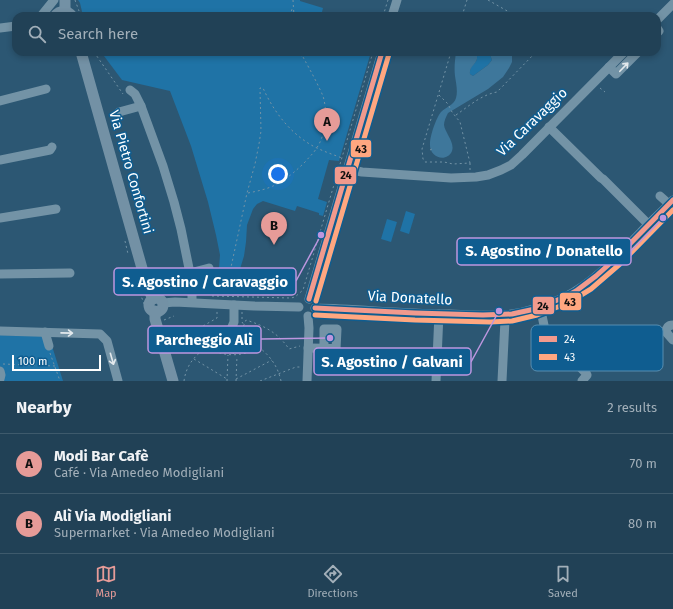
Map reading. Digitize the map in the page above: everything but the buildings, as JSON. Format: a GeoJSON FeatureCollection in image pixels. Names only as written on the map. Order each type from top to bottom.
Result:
{"type":"FeatureCollection","features":[{"type":"Feature","properties":{"kind":"main road","name":"Via Pietro Confortini"},"geometry":{"type":"LineString","coordinates":[[82,56],[147,286],[157,302],[155,319],[173,381]]}},
{"type":"Feature","properties":{"kind":"street"},"geometry":{"type":"LineString","coordinates":[[44,12],[54,0]]}},
{"type":"Feature","properties":{"kind":"street"},"geometry":{"type":"LineString","coordinates":[[393,12],[397,0]]}},
{"type":"Feature","properties":{"kind":"street"},"geometry":{"type":"LineString","coordinates":[[661,16],[673,4]]}},
{"type":"Feature","properties":{"kind":"street"},"geometry":{"type":"LineString","coordinates":[[0,28],[12,26]]}},
{"type":"Feature","properties":{"kind":"street"},"geometry":{"type":"LineString","coordinates":[[309,299],[346,162],[381,56]]}},
{"type":"Feature","properties":{"kind":"street","name":"Via Caravaggio"},"geometry":{"type":"LineString","coordinates":[[346,162],[362,172],[451,178],[488,175],[501,170],[511,165],[620,56]]}},
{"type":"Feature","properties":{"kind":"street"},"geometry":{"type":"LineString","coordinates":[[609,67],[616,74],[634,56]]}},
{"type":"Feature","properties":{"kind":"street"},"geometry":{"type":"LineString","coordinates":[[0,101],[46,89]]}},
{"type":"Feature","properties":{"kind":"street"},"geometry":{"type":"LineString","coordinates":[[128,93],[135,94],[163,166],[181,229],[192,283],[192,302]]}},
{"type":"Feature","properties":{"kind":"street"},"geometry":{"type":"LineString","coordinates":[[119,112],[140,106]]}},
{"type":"Feature","properties":{"kind":"street"},"geometry":{"type":"LineString","coordinates":[[549,127],[648,224]]}},
{"type":"Feature","properties":{"kind":"street"},"geometry":{"type":"LineString","coordinates":[[0,160],[50,150],[52,147]]}},
{"type":"Feature","properties":{"kind":"street"},"geometry":{"type":"LineString","coordinates":[[660,196],[671,202]]}},
{"type":"Feature","properties":{"kind":"street","name":"Via Donatello"},"geometry":{"type":"LineString","coordinates":[[315,308],[439,314],[504,315],[540,306],[565,297],[586,283],[611,262],[671,202]]}},
{"type":"Feature","properties":{"kind":"street"},"geometry":{"type":"LineString","coordinates":[[0,218],[56,209]]}},
{"type":"Feature","properties":{"kind":"street"},"geometry":{"type":"LineString","coordinates":[[190,273],[209,268],[208,283],[192,283]]}},
{"type":"Feature","properties":{"kind":"street"},"geometry":{"type":"LineString","coordinates":[[0,274],[70,273]]}},
{"type":"Feature","properties":{"kind":"street"},"geometry":{"type":"LineString","coordinates":[[309,299],[314,302],[315,308],[312,314],[308,316],[302,315],[299,307],[302,301],[309,299]]}},
{"type":"Feature","properties":{"kind":"street"},"geometry":{"type":"LineString","coordinates":[[157,302],[192,302],[299,307]]}},
{"type":"Feature","properties":{"kind":"street"},"geometry":{"type":"LineString","coordinates":[[231,329],[234,322],[234,305]]}},
{"type":"Feature","properties":{"kind":"street"},"geometry":{"type":"LineString","coordinates":[[540,306],[544,325]]}},
{"type":"Feature","properties":{"kind":"street"},"geometry":{"type":"LineString","coordinates":[[436,381],[439,314]]}},
{"type":"Feature","properties":{"kind":"street"},"geometry":{"type":"LineString","coordinates":[[502,381],[504,315]]}},
{"type":"Feature","properties":{"kind":"street"},"geometry":{"type":"LineString","coordinates":[[307,381],[308,316]]}},
{"type":"Feature","properties":{"kind":"street"},"geometry":{"type":"LineString","coordinates":[[673,325],[668,326],[666,329],[666,332],[673,340]]}},
{"type":"Feature","properties":{"kind":"street"},"geometry":{"type":"LineString","coordinates":[[0,331],[100,334],[107,341],[118,381]]}},
{"type":"Feature","properties":{"kind":"street"},"geometry":{"type":"LineString","coordinates":[[45,332],[49,346]]}},
{"type":"Feature","properties":{"kind":"street"},"geometry":{"type":"LineString","coordinates":[[308,347],[324,348]]}},
{"type":"Feature","properties":{"kind":"street"},"geometry":{"type":"LineString","coordinates":[[0,371],[0,379]]}},
{"type":"Feature","properties":{"kind":"street"},"geometry":{"type":"LineString","coordinates":[[582,381],[587,376],[585,371]]}},
{"type":"Feature","properties":{"kind":"path"},"geometry":{"type":"LineString","coordinates":[[75,0],[79,12]]}},
{"type":"Feature","properties":{"kind":"path"},"geometry":{"type":"LineString","coordinates":[[293,0],[294,12]]}},
{"type":"Feature","properties":{"kind":"path"},"geometry":{"type":"LineString","coordinates":[[384,12],[388,0]]}},
{"type":"Feature","properties":{"kind":"path"},"geometry":{"type":"LineString","coordinates":[[463,12],[467,0]]}},
{"type":"Feature","properties":{"kind":"path"},"geometry":{"type":"LineString","coordinates":[[488,0],[509,12]]}},
{"type":"Feature","properties":{"kind":"path"},"geometry":{"type":"LineString","coordinates":[[291,12],[293,6]]}},
{"type":"Feature","properties":{"kind":"path"},"geometry":{"type":"LineString","coordinates":[[97,56],[128,93]]}},
{"type":"Feature","properties":{"kind":"path"},"geometry":{"type":"LineString","coordinates":[[207,296],[291,298],[295,297],[303,290],[346,162],[372,56]]}},
{"type":"Feature","properties":{"kind":"path"},"geometry":{"type":"LineString","coordinates":[[439,94],[460,122],[470,163],[453,164],[444,162],[425,162],[423,159],[422,149],[450,56]]}},
{"type":"Feature","properties":{"kind":"path"},"geometry":{"type":"LineString","coordinates":[[455,115],[481,97],[497,92],[532,56]]}},
{"type":"Feature","properties":{"kind":"path"},"geometry":{"type":"LineString","coordinates":[[247,193],[278,184],[300,168],[317,148],[324,130],[326,115],[325,106],[323,96],[317,83],[302,57]]}},
{"type":"Feature","properties":{"kind":"path"},"geometry":{"type":"LineString","coordinates":[[225,296],[261,131],[260,88],[263,88],[275,111],[286,125],[304,141],[346,162]]}},
{"type":"Feature","properties":{"kind":"path"},"geometry":{"type":"LineString","coordinates":[[157,302],[174,294]]}},
{"type":"Feature","properties":{"kind":"path"},"geometry":{"type":"LineString","coordinates":[[173,352],[180,342],[189,334],[217,318],[217,310],[219,310]]}},
{"type":"Feature","properties":{"kind":"path"},"geometry":{"type":"LineString","coordinates":[[242,311],[242,322],[244,325]]}},
{"type":"Feature","properties":{"kind":"path"},"geometry":{"type":"LineString","coordinates":[[161,321],[168,317],[174,316]]}},
{"type":"Feature","properties":{"kind":"path"},"geometry":{"type":"LineString","coordinates":[[232,354],[236,348],[246,320],[261,325],[277,334],[290,349],[299,346],[308,347]]}},
{"type":"Feature","properties":{"kind":"path"},"geometry":{"type":"LineString","coordinates":[[184,381],[186,372],[193,359],[212,344],[233,339],[255,344],[269,355],[280,373],[281,381]]}},
{"type":"Feature","properties":{"kind":"path"},"geometry":{"type":"LineString","coordinates":[[49,346],[54,366],[60,381]]}},
{"type":"Feature","properties":{"kind":"path"},"geometry":{"type":"LineString","coordinates":[[206,348],[217,353],[228,354],[249,353],[260,348]]}},
{"type":"Feature","properties":{"kind":"path"},"geometry":{"type":"LineString","coordinates":[[193,359],[227,380],[228,354]]}},
{"type":"Feature","properties":{"kind":"path"},"geometry":{"type":"LineString","coordinates":[[236,380],[237,354]]}},
{"type":"Feature","properties":{"kind":"path"},"geometry":{"type":"LineString","coordinates":[[236,380],[272,360]]}},
{"type":"Feature","properties":{"kind":"path"},"geometry":{"type":"LineString","coordinates":[[0,364],[54,366]]}},
{"type":"Feature","properties":{"kind":"path"},"geometry":{"type":"LineString","coordinates":[[260,381],[296,367],[303,367]]}},
{"type":"Feature","properties":{"kind":"shaded area"},"geometry":{"type":"Polygon","coordinates":[[[78,0],[300,0],[323,8],[322,12],[82,12],[78,0]]]}},
{"type":"Feature","properties":{"kind":"shaded area"},"geometry":{"type":"Polygon","coordinates":[[[104,56],[370,56],[339,161],[329,160],[318,199],[327,202],[323,216],[319,215],[319,213],[297,206],[295,211],[263,201],[257,204],[253,209],[247,225],[244,256],[232,295],[217,294],[220,255],[216,235],[208,202],[191,146],[170,91],[122,80],[104,56]]]}},
{"type":"Feature","properties":{"kind":"shaded area"},"geometry":{"type":"Polygon","coordinates":[[[456,56],[477,56],[477,59],[470,72],[473,76],[488,65],[492,60],[490,56],[512,56],[512,62],[503,77],[488,89],[448,113],[444,125],[453,148],[450,155],[443,158],[435,156],[432,153],[430,149],[430,141],[439,115],[454,102],[457,95],[456,56]]]}},
{"type":"Feature","properties":{"kind":"shaded area"},"geometry":{"type":"Polygon","coordinates":[[[477,56],[490,56],[492,60],[488,65],[473,76],[470,74],[470,71],[477,59],[477,56]]]}},
{"type":"Feature","properties":{"kind":"shaded area"},"geometry":{"type":"Polygon","coordinates":[[[406,211],[415,214],[409,234],[400,231],[406,211]]]}},
{"type":"Feature","properties":{"kind":"shaded area"},"geometry":{"type":"Polygon","coordinates":[[[387,219],[397,222],[391,242],[381,239],[387,219]]]}},
{"type":"Feature","properties":{"kind":"shaded area"},"geometry":{"type":"Polygon","coordinates":[[[0,335],[43,336],[52,346],[63,381],[2,381],[4,376],[0,366],[0,335]]]}},
{"type":"Feature","properties":{"kind":"transit line","name":"24"},"geometry":{"type":"LineString","coordinates":[[309,299],[381,56]]}},
{"type":"Feature","properties":{"kind":"transit line","name":"43"},"geometry":{"type":"LineString","coordinates":[[316,301],[388,56]]}},
{"type":"Feature","properties":{"kind":"transit line","name":"24"},"geometry":{"type":"LineString","coordinates":[[315,308],[483,315],[512,314],[535,309],[565,297],[576,291],[596,276],[615,259],[673,200]]}},
{"type":"Feature","properties":{"kind":"transit line","name":"43"},"geometry":{"type":"LineString","coordinates":[[315,315],[490,322],[512,321],[537,315],[568,303],[591,289],[620,264],[673,210]]}},
{"type":"Feature","properties":{"kind":"place","name":"Modi Bar Cafè"},"geometry":{"type":"Point","coordinates":[327,141]}},
{"type":"Feature","properties":{"kind":"place","name":"S. Agostino / Donatello"},"geometry":{"type":"Point","coordinates":[663,218]}},
{"type":"Feature","properties":{"kind":"place","name":"S. Agostino / Caravaggio"},"geometry":{"type":"Point","coordinates":[321,235]}},
{"type":"Feature","properties":{"kind":"place","name":"Alì Via Modigliani"},"geometry":{"type":"Point","coordinates":[274,245]}},
{"type":"Feature","properties":{"kind":"place","name":"S. Agostino / Galvani"},"geometry":{"type":"Point","coordinates":[499,311]}},
{"type":"Feature","properties":{"kind":"place","name":"Parcheggio Alì"},"geometry":{"type":"Point","coordinates":[330,338]}}]}
